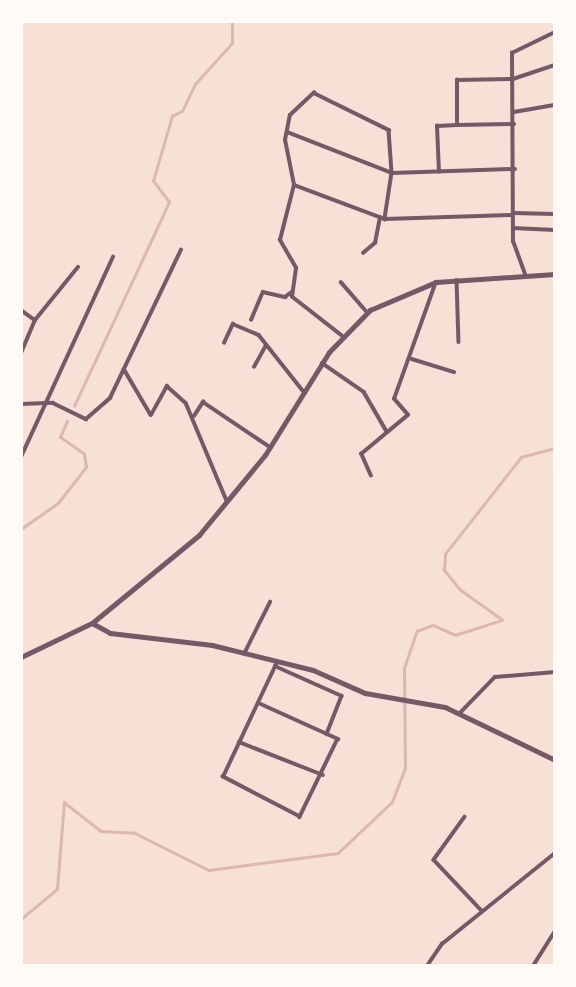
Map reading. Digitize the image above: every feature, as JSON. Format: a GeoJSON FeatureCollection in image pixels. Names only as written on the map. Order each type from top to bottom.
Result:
{"type":"FeatureCollection","features":[{"type":"Feature","properties":{"kind":"street"},"geometry":{"type":"LineString","coordinates":[[526,276],[513,228],[512,214],[515,169],[512,53],[555,32]]}},
{"type":"Feature","properties":{"kind":"street"},"geometry":{"type":"LineString","coordinates":[[457,125],[457,80],[513,79],[555,65]]}},
{"type":"Feature","properties":{"kind":"street"},"geometry":{"type":"LineString","coordinates":[[251,320],[263,292],[285,297],[292,292],[296,268],[279,226],[294,184],[286,132],[290,115],[314,93],[389,130],[392,173],[383,218],[375,243],[363,253]]}},
{"type":"Feature","properties":{"kind":"street"},"geometry":{"type":"LineString","coordinates":[[514,112],[555,105]]}},
{"type":"Feature","properties":{"kind":"street"},"geometry":{"type":"LineString","coordinates":[[439,172],[437,126],[514,124]]}},
{"type":"Feature","properties":{"kind":"street"},"geometry":{"type":"LineString","coordinates":[[286,132],[392,173],[515,169]]}},
{"type":"Feature","properties":{"kind":"street"},"geometry":{"type":"LineString","coordinates":[[294,184],[383,218],[555,214]]}},
{"type":"Feature","properties":{"kind":"street"},"geometry":{"type":"LineString","coordinates":[[513,228],[555,230]]}},
{"type":"Feature","properties":{"kind":"street"},"geometry":{"type":"LineString","coordinates":[[21,404],[44,403],[86,419],[110,398],[181,250]]}},
{"type":"Feature","properties":{"kind":"street"},"geometry":{"type":"LineString","coordinates":[[21,457],[113,257]]}},
{"type":"Feature","properties":{"kind":"street"},"geometry":{"type":"LineString","coordinates":[[21,353],[35,320],[78,267]]}},
{"type":"Feature","properties":{"kind":"street"},"geometry":{"type":"LineString","coordinates":[[21,657],[92,623],[182,551],[270,447],[342,335],[367,313],[436,282],[555,274]]}},
{"type":"Feature","properties":{"kind":"street"},"geometry":{"type":"LineString","coordinates":[[457,280],[459,342]]}},
{"type":"Feature","properties":{"kind":"street"},"geometry":{"type":"LineString","coordinates":[[341,282],[367,313]]}},
{"type":"Feature","properties":{"kind":"street"},"geometry":{"type":"LineString","coordinates":[[371,476],[361,454],[408,415],[394,399],[412,359],[436,282]]}},
{"type":"Feature","properties":{"kind":"street"},"geometry":{"type":"LineString","coordinates":[[292,292],[342,335]]}},
{"type":"Feature","properties":{"kind":"street"},"geometry":{"type":"LineString","coordinates":[[21,310],[35,320]]}},
{"type":"Feature","properties":{"kind":"street"},"geometry":{"type":"LineString","coordinates":[[223,343],[233,324],[259,335],[265,346],[304,392]]}},
{"type":"Feature","properties":{"kind":"street"},"geometry":{"type":"LineString","coordinates":[[254,367],[265,346]]}},
{"type":"Feature","properties":{"kind":"street"},"geometry":{"type":"LineString","coordinates":[[412,359],[454,372]]}},
{"type":"Feature","properties":{"kind":"street"},"geometry":{"type":"LineString","coordinates":[[322,363],[364,392],[387,431]]}},
{"type":"Feature","properties":{"kind":"street"},"geometry":{"type":"LineString","coordinates":[[124,369],[151,415],[167,386],[194,416],[227,501]]}},
{"type":"Feature","properties":{"kind":"street"},"geometry":{"type":"LineString","coordinates":[[194,416],[203,402],[270,447]]}},
{"type":"Feature","properties":{"kind":"street"},"geometry":{"type":"LineString","coordinates":[[244,654],[270,602]]}},
{"type":"Feature","properties":{"kind":"street"},"geometry":{"type":"LineString","coordinates":[[92,623],[110,633],[244,654],[385,698],[423,701],[460,713],[555,760]]}},
{"type":"Feature","properties":{"kind":"street"},"geometry":{"type":"LineString","coordinates":[[261,704],[338,739],[323,775],[300,817],[224,781],[239,742],[261,704],[276,664]]}},
{"type":"Feature","properties":{"kind":"street"},"geometry":{"type":"LineString","coordinates":[[276,664],[342,696],[327,734]]}},
{"type":"Feature","properties":{"kind":"street"},"geometry":{"type":"LineString","coordinates":[[460,713],[495,677],[555,672]]}},
{"type":"Feature","properties":{"kind":"street"},"geometry":{"type":"LineString","coordinates":[[239,742],[323,775]]}},
{"type":"Feature","properties":{"kind":"street"},"geometry":{"type":"LineString","coordinates":[[465,817],[434,859],[482,911]]}},
{"type":"Feature","properties":{"kind":"street"},"geometry":{"type":"LineString","coordinates":[[427,966],[442,944],[555,853]]}},
{"type":"Feature","properties":{"kind":"street"},"geometry":{"type":"LineString","coordinates":[[533,966],[555,931]]}},
{"type":"Feature","properties":{"kind":"waterway"},"geometry":{"type":"LineString","coordinates":[[74,406],[169,202],[153,181],[172,116],[182,111],[195,84],[232,43],[232,21]]}},
{"type":"Feature","properties":{"kind":"waterway"},"geometry":{"type":"LineString","coordinates":[[21,529],[58,503],[86,467],[84,454],[60,437],[67,421]]}},
{"type":"Feature","properties":{"kind":"waterway"},"geometry":{"type":"LineString","coordinates":[[21,919],[57,889],[64,802],[101,831],[135,833],[209,870],[338,853],[392,802],[405,768],[404,668],[417,631],[433,625],[455,635],[502,620],[460,590],[444,570],[445,554],[521,457],[555,448]]}}]}
